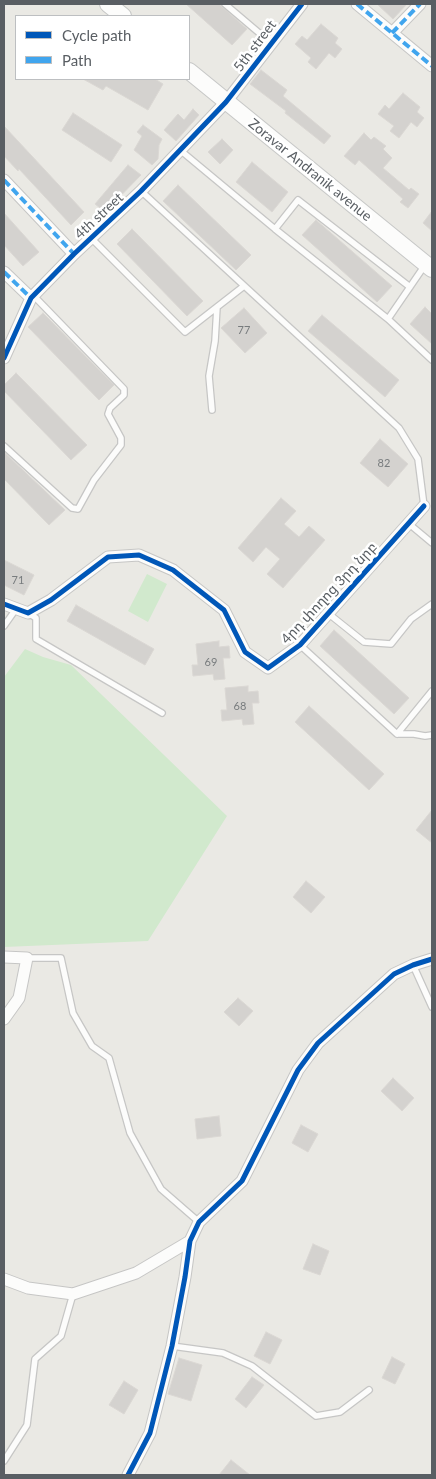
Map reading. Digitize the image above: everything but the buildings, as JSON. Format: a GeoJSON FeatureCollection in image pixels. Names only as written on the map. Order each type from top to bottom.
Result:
{"type":"FeatureCollection","features":[{"type":"Feature","properties":{"kind":"main road"},"geometry":{"type":"LineString","coordinates":[[108,4],[122,15]]}},
{"type":"Feature","properties":{"kind":"main road","name":"Zoravar Andranik avenue"},"geometry":{"type":"LineString","coordinates":[[190,72],[429,266]]}},
{"type":"Feature","properties":{"kind":"street","name":"5th street"},"geometry":{"type":"LineString","coordinates":[[226,102],[302,4]]}},
{"type":"Feature","properties":{"kind":"street"},"geometry":{"type":"LineString","coordinates":[[357,4],[432,66]]}},
{"type":"Feature","properties":{"kind":"street"},"geometry":{"type":"LineString","coordinates":[[392,33],[420,4]]}},
{"type":"Feature","properties":{"kind":"street","name":"4th street"},"geometry":{"type":"LineString","coordinates":[[4,358],[32,296],[142,191],[226,102]]}},
{"type":"Feature","properties":{"kind":"street"},"geometry":{"type":"LineString","coordinates":[[4,181],[74,254]]}},
{"type":"Feature","properties":{"kind":"street"},"geometry":{"type":"LineString","coordinates":[[4,272],[32,296]]}},
{"type":"Feature","properties":{"kind":"street","name":"4րդ փողոց 3րդ նրբ"},"geometry":{"type":"LineString","coordinates":[[28,613],[51,600],[108,557],[139,555],[173,570],[224,610],[246,652],[268,668],[300,645],[424,506]]}},
{"type":"Feature","properties":{"kind":"street"},"geometry":{"type":"LineString","coordinates":[[4,604],[28,613]]}},
{"type":"Feature","properties":{"kind":"street"},"geometry":{"type":"LineString","coordinates":[[4,957],[27,958],[19,998],[4,1019]]}},
{"type":"Feature","properties":{"kind":"street"},"geometry":{"type":"LineString","coordinates":[[128,1475],[150,1433],[172,1346],[190,1241],[199,1222],[242,1182],[298,1070],[318,1043],[394,974],[432,959]]}},
{"type":"Feature","properties":{"kind":"street"},"geometry":{"type":"LineString","coordinates":[[4,1279],[28,1288],[73,1294],[136,1273],[190,1241]]}},
{"type":"Feature","properties":{"kind":"lane"},"geometry":{"type":"LineString","coordinates":[[225,4],[271,43]]}},
{"type":"Feature","properties":{"kind":"lane"},"geometry":{"type":"LineString","coordinates":[[180,150],[388,319],[432,360]]}},
{"type":"Feature","properties":{"kind":"lane"},"geometry":{"type":"LineString","coordinates":[[142,191],[398,428],[418,459],[424,506]]}},
{"type":"Feature","properties":{"kind":"lane"},"geometry":{"type":"LineString","coordinates":[[275,229],[298,200],[410,287]]}},
{"type":"Feature","properties":{"kind":"lane"},"geometry":{"type":"LineString","coordinates":[[91,238],[185,332],[244,286]]}},
{"type":"Feature","properties":{"kind":"lane"},"geometry":{"type":"LineString","coordinates":[[388,319],[410,287],[429,266]]}},
{"type":"Feature","properties":{"kind":"lane"},"geometry":{"type":"LineString","coordinates":[[4,446],[72,508],[78,509],[94,480],[121,445],[121,438],[108,414],[110,408],[124,395],[124,389],[32,296]]}},
{"type":"Feature","properties":{"kind":"lane"},"geometry":{"type":"LineString","coordinates":[[212,410],[209,376],[217,307]]}},
{"type":"Feature","properties":{"kind":"lane"},"geometry":{"type":"LineString","coordinates":[[408,524],[432,543]]}},
{"type":"Feature","properties":{"kind":"lane"},"geometry":{"type":"LineString","coordinates":[[329,614],[364,642],[391,644],[411,618],[432,604]]}},
{"type":"Feature","properties":{"kind":"lane"},"geometry":{"type":"LineString","coordinates":[[4,626],[16,609]]}},
{"type":"Feature","properties":{"kind":"lane"},"geometry":{"type":"LineString","coordinates":[[28,613],[36,618],[36,639],[162,713]]}},
{"type":"Feature","properties":{"kind":"lane"},"geometry":{"type":"LineString","coordinates":[[300,645],[397,734],[432,735]]}},
{"type":"Feature","properties":{"kind":"lane"},"geometry":{"type":"LineString","coordinates":[[397,734],[432,691]]}},
{"type":"Feature","properties":{"kind":"lane"},"geometry":{"type":"LineString","coordinates":[[27,958],[61,958],[73,1013],[92,1046],[109,1058],[130,1133],[161,1189],[199,1222]]}},
{"type":"Feature","properties":{"kind":"lane"},"geometry":{"type":"LineString","coordinates":[[413,965],[432,1007]]}},
{"type":"Feature","properties":{"kind":"lane"},"geometry":{"type":"LineString","coordinates":[[4,1461],[27,1425],[35,1359],[60,1336],[73,1294]]}},
{"type":"Feature","properties":{"kind":"lane"},"geometry":{"type":"LineString","coordinates":[[172,1346],[223,1353],[252,1366],[316,1416],[340,1412],[369,1390]]}},
{"type":"Feature","properties":{"kind":"green space"},"geometry":{"type":"Polygon","coordinates":[[[147,574],[167,584],[148,622],[128,611],[147,574]]]}},
{"type":"Feature","properties":{"kind":"green space"},"geometry":{"type":"Polygon","coordinates":[[[25,649],[43,657],[71,665],[227,816],[148,941],[4,947],[4,677],[25,649]]]}},
{"type":"Feature","properties":{"kind":"marked path"},"geometry":{"type":"LineString","coordinates":[[357,4],[432,66]]}},
{"type":"Feature","properties":{"kind":"marked path"},"geometry":{"type":"LineString","coordinates":[[392,33],[420,4]]}},
{"type":"Feature","properties":{"kind":"marked path"},"geometry":{"type":"LineString","coordinates":[[4,180],[74,254]]}},
{"type":"Feature","properties":{"kind":"marked path"},"geometry":{"type":"LineString","coordinates":[[4,272],[31,298]]}},
{"type":"Feature","properties":{"kind":"cycle path"},"geometry":{"type":"LineString","coordinates":[[4,358],[31,298],[74,254],[141,191],[226,102],[302,4]]}},
{"type":"Feature","properties":{"kind":"cycle path"},"geometry":{"type":"LineString","coordinates":[[4,604],[28,613],[51,600],[108,557],[139,555],[173,570],[224,610],[245,652],[268,668],[300,645],[424,506]]}},
{"type":"Feature","properties":{"kind":"cycle path"},"geometry":{"type":"LineString","coordinates":[[128,1475],[150,1433],[172,1346],[190,1241],[199,1222],[242,1181],[298,1070],[318,1043],[394,974],[432,959]]}}]}
